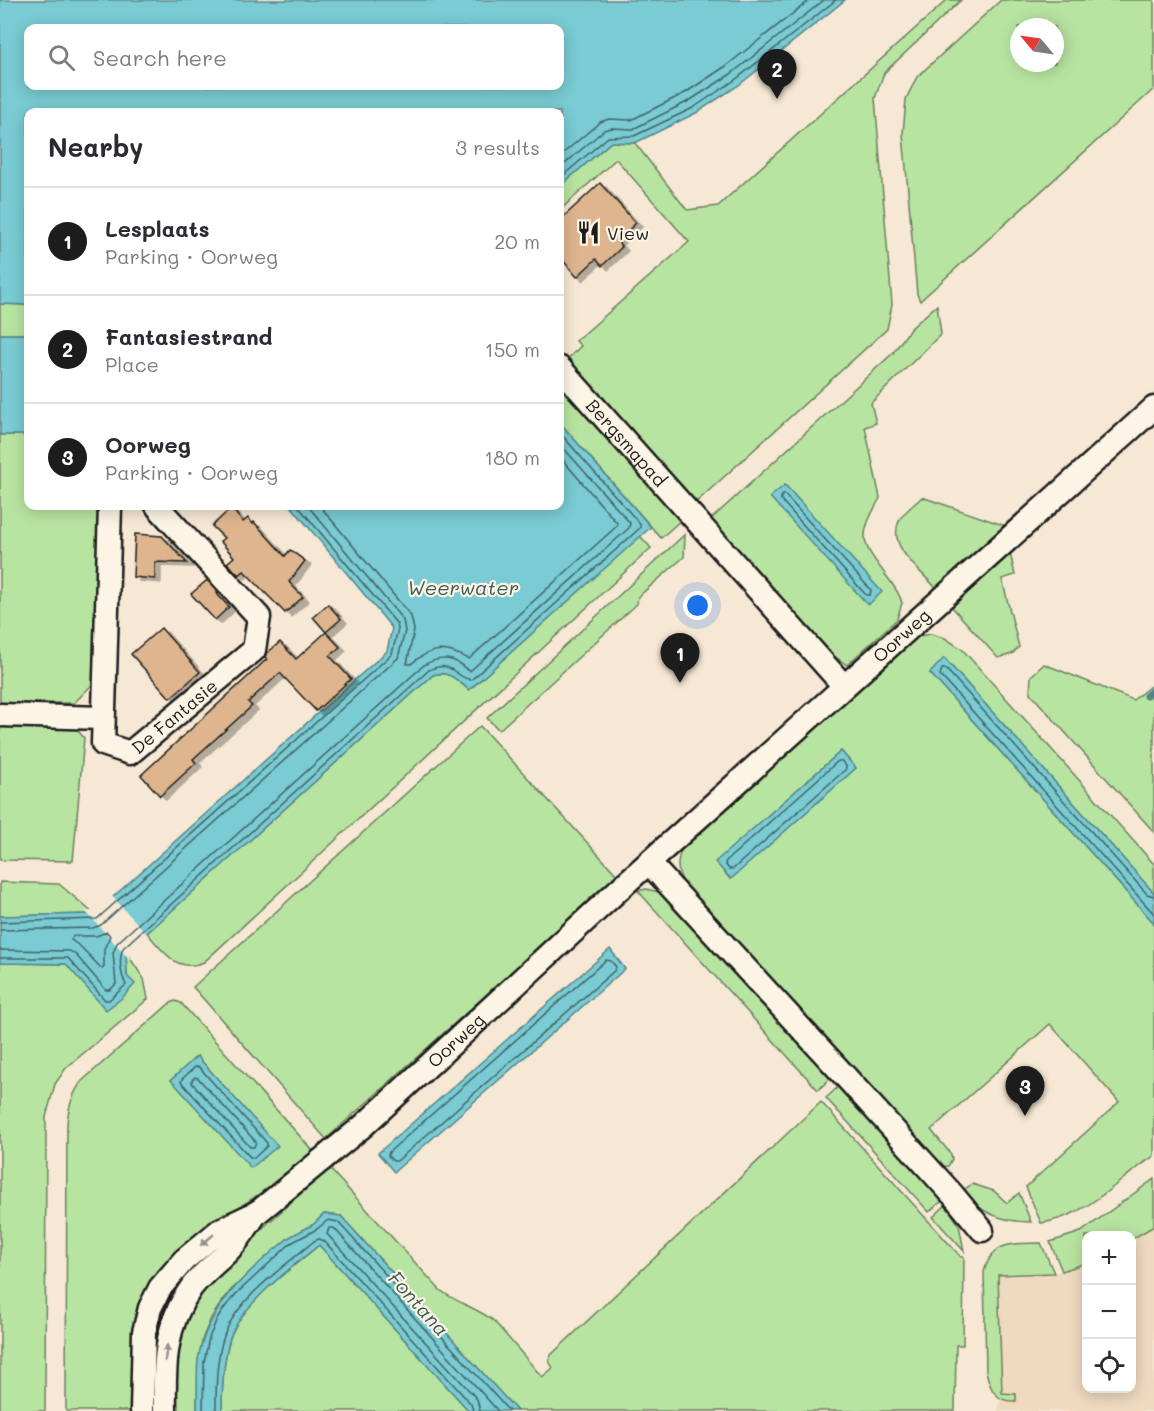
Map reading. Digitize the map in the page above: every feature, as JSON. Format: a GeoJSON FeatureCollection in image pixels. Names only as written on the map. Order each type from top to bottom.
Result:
{"type":"FeatureCollection","features":[{"type":"Feature","properties":{"kind":"street","name":"Bergsmapad"},"geometry":{"type":"LineString","coordinates":[[564,373],[844,686]]}},
{"type":"Feature","properties":{"kind":"street","name":"Oorweg"},"geometry":{"type":"LineString","coordinates":[[142,1411],[144,1332],[150,1308],[160,1288],[184,1260],[220,1230],[258,1212],[363,1126],[649,863],[1154,408]]}},
{"type":"Feature","properties":{"kind":"street","name":"De Fantasie"},"geometry":{"type":"LineString","coordinates":[[110,510],[103,744],[130,753],[255,650],[259,617],[161,510]]}},
{"type":"Feature","properties":{"kind":"street"},"geometry":{"type":"LineString","coordinates":[[0,715],[103,718]]}},
{"type":"Feature","properties":{"kind":"street"},"geometry":{"type":"LineString","coordinates":[[649,863],[859,1091],[982,1230]]}},
{"type":"Feature","properties":{"kind":"street","name":"Oorweg"},"geometry":{"type":"LineString","coordinates":[[165,1411],[165,1357],[170,1331],[178,1309],[192,1286],[232,1247],[258,1212]]}},
{"type":"Feature","properties":{"kind":"shaded area"},"geometry":{"type":"Polygon","coordinates":[[[1154,1226],[1154,1411],[998,1411],[1002,1393],[998,1275],[1054,1273],[1082,1264],[1082,1393],[1136,1393],[1136,1237],[1154,1226]]]}},
{"type":"Feature","properties":{"kind":"green space"},"geometry":{"type":"Polygon","coordinates":[[[947,0],[961,0],[884,73],[875,98],[892,305],[887,329],[692,506],[564,364],[581,346],[576,341],[689,242],[616,159],[564,206],[564,183],[611,142],[635,143],[687,210],[718,206],[947,0]]]}},
{"type":"Feature","properties":{"kind":"green space"},"geometry":{"type":"Polygon","coordinates":[[[1001,0],[1154,0],[1154,89],[920,301],[917,294],[903,134],[906,99],[917,77],[1001,0]]]}},
{"type":"Feature","properties":{"kind":"green space"},"geometry":{"type":"Polygon","coordinates":[[[0,304],[24,305],[24,334],[0,334],[0,304]]]}},
{"type":"Feature","properties":{"kind":"green space"},"geometry":{"type":"Polygon","coordinates":[[[937,305],[941,334],[871,403],[876,423],[865,427],[880,498],[868,523],[865,540],[872,556],[900,596],[902,603],[897,619],[847,665],[824,649],[708,522],[893,353],[910,329],[937,305]],[[785,485],[771,498],[881,592],[785,485]]]}},
{"type":"Feature","properties":{"kind":"green space"},"geometry":{"type":"Polygon","coordinates":[[[564,389],[682,519],[661,538],[564,428],[564,389]]]}},
{"type":"Feature","properties":{"kind":"green space"},"geometry":{"type":"Polygon","coordinates":[[[0,435],[24,435],[24,510],[102,510],[93,684],[74,703],[0,703],[0,435]]]}},
{"type":"Feature","properties":{"kind":"green space"},"geometry":{"type":"Polygon","coordinates":[[[922,497],[1006,526],[936,588],[907,558],[898,540],[899,521],[906,511],[922,497]]]}},
{"type":"Feature","properties":{"kind":"green space"},"geometry":{"type":"Polygon","coordinates":[[[685,534],[684,557],[638,597],[637,604],[499,730],[487,718],[685,534]]]}},
{"type":"Feature","properties":{"kind":"green space"},"geometry":{"type":"Polygon","coordinates":[[[640,536],[651,548],[204,962],[194,965],[178,963],[171,959],[147,933],[433,675],[449,675],[469,690],[640,536]]]}},
{"type":"Feature","properties":{"kind":"green space"},"geometry":{"type":"Polygon","coordinates":[[[1010,553],[1015,575],[1002,579],[1019,647],[1012,654],[998,658],[952,607],[1010,553]]]}},
{"type":"Feature","properties":{"kind":"green space"},"geometry":{"type":"Polygon","coordinates":[[[931,634],[945,638],[962,649],[1154,864],[1154,893],[945,659],[930,673],[1154,923],[1154,1156],[1087,1205],[1058,1219],[1041,1223],[1026,1187],[1119,1102],[1050,1024],[931,1130],[951,1154],[952,1159],[948,1166],[940,1167],[696,904],[679,872],[681,850],[919,636],[931,634]],[[841,751],[716,862],[730,879],[856,768],[841,751]]]}},
{"type":"Feature","properties":{"kind":"green space"},"geometry":{"type":"Polygon","coordinates":[[[1044,664],[1133,700],[1154,683],[1154,832],[1030,693],[1031,676],[1044,664]]]}},
{"type":"Feature","properties":{"kind":"green space"},"geometry":{"type":"Polygon","coordinates":[[[0,721],[71,722],[84,738],[73,861],[0,860],[0,721]]]}},
{"type":"Feature","properties":{"kind":"green space"},"geometry":{"type":"Polygon","coordinates":[[[480,726],[618,876],[326,1139],[193,987],[480,726]]]}},
{"type":"Feature","properties":{"kind":"green space"},"geometry":{"type":"Polygon","coordinates":[[[0,882],[59,884],[94,914],[0,916],[0,882]]]}},
{"type":"Feature","properties":{"kind":"green space"},"geometry":{"type":"Polygon","coordinates":[[[646,889],[664,895],[831,1078],[818,1090],[638,891],[646,889]]]}},
{"type":"Feature","properties":{"kind":"green space"},"geometry":{"type":"Polygon","coordinates":[[[126,952],[144,979],[148,999],[66,1068],[55,1084],[46,1117],[45,1411],[0,1411],[0,963],[66,964],[127,976],[126,952]]]}},
{"type":"Feature","properties":{"kind":"green space"},"geometry":{"type":"Polygon","coordinates":[[[175,1001],[181,1003],[313,1151],[268,1188],[226,1216],[145,1295],[137,1312],[135,1411],[66,1411],[67,1125],[70,1107],[73,1096],[82,1081],[175,1001]],[[197,1056],[171,1080],[265,1156],[277,1146],[197,1056]]]}},
{"type":"Feature","properties":{"kind":"green space"},"geometry":{"type":"Polygon","coordinates":[[[838,1087],[942,1201],[929,1212],[826,1098],[838,1087]]]}},
{"type":"Feature","properties":{"kind":"green space"},"geometry":{"type":"Polygon","coordinates":[[[821,1102],[961,1257],[964,1257],[963,1345],[956,1345],[955,1411],[517,1411],[341,1216],[324,1214],[314,1224],[288,1238],[231,1290],[211,1318],[203,1337],[198,1361],[197,1411],[170,1411],[178,1329],[211,1275],[329,1168],[440,1290],[494,1321],[542,1377],[553,1368],[549,1361],[551,1355],[821,1102]]]}},
{"type":"Feature","properties":{"kind":"green space"},"geometry":{"type":"Polygon","coordinates":[[[1154,1179],[1154,1226],[1136,1237],[1136,1231],[1082,1231],[1154,1179]]]}},
{"type":"Feature","properties":{"kind":"green space"},"geometry":{"type":"Polygon","coordinates":[[[972,1184],[994,1191],[1007,1203],[1019,1193],[1031,1222],[994,1216],[978,1207],[964,1194],[965,1189],[972,1184]]]}},
{"type":"Feature","properties":{"kind":"green space"},"geometry":{"type":"Polygon","coordinates":[[[946,1205],[959,1225],[964,1251],[933,1217],[946,1205]]]}},
{"type":"Feature","properties":{"kind":"green space"},"geometry":{"type":"Polygon","coordinates":[[[1081,1232],[1082,1264],[1062,1271],[1050,1242],[1081,1232]]]}},
{"type":"Feature","properties":{"kind":"green space"},"geometry":{"type":"Polygon","coordinates":[[[1041,1243],[1054,1273],[998,1275],[1002,1393],[1016,1394],[1016,1401],[1009,1401],[998,1397],[989,1383],[986,1371],[984,1272],[998,1249],[1013,1244],[1041,1243]]]}},
{"type":"Feature","properties":{"kind":"green space"},"geometry":{"type":"Polygon","coordinates":[[[319,1245],[469,1411],[222,1411],[226,1356],[236,1325],[256,1299],[319,1245]]]}},
{"type":"Feature","properties":{"kind":"water"},"geometry":{"type":"Polygon","coordinates":[[[0,0],[845,0],[739,85],[696,113],[635,143],[611,142],[564,183],[564,108],[24,108],[24,305],[0,304],[0,0]]]}},
{"type":"Feature","properties":{"kind":"water"},"geometry":{"type":"Polygon","coordinates":[[[0,334],[24,334],[24,435],[0,435],[0,334]]]}},
{"type":"Feature","properties":{"kind":"water","name":"Weerwater"},"geometry":{"type":"Polygon","coordinates":[[[564,428],[651,527],[469,690],[448,675],[433,675],[126,952],[127,976],[135,984],[106,1010],[66,964],[0,963],[0,916],[94,914],[387,651],[392,628],[294,510],[564,510],[564,428]]]}},
{"type":"Feature","properties":{"kind":"water"},"geometry":{"type":"Polygon","coordinates":[[[785,485],[882,592],[868,605],[770,497],[785,485]]]}},
{"type":"Feature","properties":{"kind":"water"},"geometry":{"type":"Polygon","coordinates":[[[944,658],[1154,893],[1154,923],[930,673],[944,658]]]}},
{"type":"Feature","properties":{"kind":"water"},"geometry":{"type":"Polygon","coordinates":[[[841,751],[856,768],[731,879],[715,862],[841,751]]]}},
{"type":"Feature","properties":{"kind":"water"},"geometry":{"type":"Polygon","coordinates":[[[610,949],[625,969],[394,1172],[378,1153],[610,949]]]}},
{"type":"Feature","properties":{"kind":"water"},"geometry":{"type":"Polygon","coordinates":[[[197,1056],[278,1146],[251,1168],[171,1080],[197,1056]]]}},
{"type":"Feature","properties":{"kind":"water","name":"Fontana"},"geometry":{"type":"Polygon","coordinates":[[[324,1214],[341,1216],[517,1411],[469,1411],[319,1245],[268,1287],[236,1325],[226,1356],[222,1411],[197,1411],[197,1372],[202,1341],[219,1308],[230,1292],[257,1265],[289,1238],[314,1224],[324,1214]]]}},
{"type":"Feature","properties":{"kind":"pier"},"geometry":{"type":"Polygon","coordinates":[[[111,895],[148,935],[129,954],[130,960],[85,911],[92,911],[111,895]]]}},
{"type":"Feature","properties":{"kind":"building"},"geometry":{"type":"Polygon","coordinates":[[[600,183],[636,223],[617,241],[622,247],[602,266],[596,259],[577,277],[564,262],[564,216],[600,183]]]}},
{"type":"Feature","properties":{"kind":"building"},"geometry":{"type":"Polygon","coordinates":[[[229,510],[233,510],[243,522],[248,518],[253,524],[254,522],[285,556],[290,550],[305,561],[289,582],[303,597],[285,613],[244,571],[239,575],[227,563],[234,557],[220,541],[224,538],[212,526],[229,510]]]}},
{"type":"Feature","properties":{"kind":"building"},"geometry":{"type":"Polygon","coordinates":[[[135,534],[162,536],[187,563],[155,562],[155,579],[133,577],[135,534]]]}},
{"type":"Feature","properties":{"kind":"building"},"geometry":{"type":"Polygon","coordinates":[[[206,581],[229,607],[215,620],[191,594],[206,581]]]}},
{"type":"Feature","properties":{"kind":"building"},"geometry":{"type":"Polygon","coordinates":[[[328,604],[341,619],[326,632],[313,617],[328,604]]]}},
{"type":"Feature","properties":{"kind":"building"},"geometry":{"type":"Polygon","coordinates":[[[161,628],[200,672],[170,698],[131,654],[161,628]]]}},
{"type":"Feature","properties":{"kind":"building"},"geometry":{"type":"Polygon","coordinates":[[[326,632],[340,647],[330,656],[351,679],[316,711],[280,673],[248,702],[252,706],[193,759],[196,763],[160,796],[141,775],[267,659],[266,654],[280,642],[296,659],[326,632]]]}},
{"type":"Feature","properties":{"kind":"waterway"},"geometry":{"type":"LineString","coordinates":[[1146,696],[1154,689]]}},
{"type":"Feature","properties":{"kind":"place","name":"Fantasiestrand"},"geometry":{"type":"Point","coordinates":[777,99]}},
{"type":"Feature","properties":{"kind":"place","name":"View"},"geometry":{"type":"Point","coordinates":[589,233]}},
{"type":"Feature","properties":{"kind":"place","name":"Lesplaats"},"geometry":{"type":"Point","coordinates":[680,683]}},
{"type":"Feature","properties":{"kind":"place","name":"Oorweg"},"geometry":{"type":"Point","coordinates":[1025,1116]}}]}
